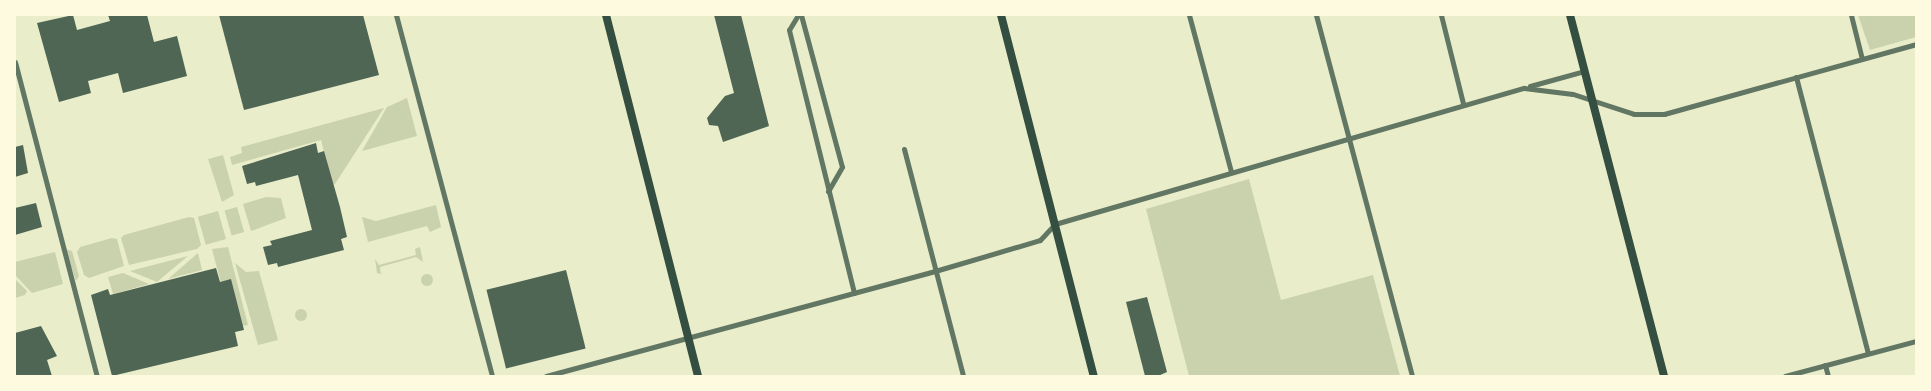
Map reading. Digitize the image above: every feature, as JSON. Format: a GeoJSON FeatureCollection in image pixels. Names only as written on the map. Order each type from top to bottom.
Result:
{"type":"FeatureCollection","features":[{"type":"Feature","properties":{"kind":"main road"},"geometry":{"type":"LineString","coordinates":[[606,15],[698,376]]}},
{"type":"Feature","properties":{"kind":"main road"},"geometry":{"type":"LineString","coordinates":[[1001,15],[1094,376]]}},
{"type":"Feature","properties":{"kind":"main road"},"geometry":{"type":"LineString","coordinates":[[1570,15],[1664,376]]}},
{"type":"Feature","properties":{"kind":"street"},"geometry":{"type":"LineString","coordinates":[[396,15],[492,376]]}},
{"type":"Feature","properties":{"kind":"street"},"geometry":{"type":"LineString","coordinates":[[800,15],[789,30],[854,293]]}},
{"type":"Feature","properties":{"kind":"street"},"geometry":{"type":"LineString","coordinates":[[800,15],[842,167],[828,191]]}},
{"type":"Feature","properties":{"kind":"street"},"geometry":{"type":"LineString","coordinates":[[1189,15],[1230,172]]}},
{"type":"Feature","properties":{"kind":"street"},"geometry":{"type":"LineString","coordinates":[[1316,15],[1412,376]]}},
{"type":"Feature","properties":{"kind":"street"},"geometry":{"type":"LineString","coordinates":[[1440,15],[1463,104]]}},
{"type":"Feature","properties":{"kind":"street"},"geometry":{"type":"LineString","coordinates":[[1851,15],[1862,59]]}},
{"type":"Feature","properties":{"kind":"street"},"geometry":{"type":"LineString","coordinates":[[1524,88],[1547,88],[1634,114],[1664,114],[1916,44]]}},
{"type":"Feature","properties":{"kind":"street"},"geometry":{"type":"LineString","coordinates":[[15,62],[97,376]]}},
{"type":"Feature","properties":{"kind":"street"},"geometry":{"type":"LineString","coordinates":[[546,376],[935,271],[1040,240],[1055,224],[1348,137],[1584,71]]}},
{"type":"Feature","properties":{"kind":"street"},"geometry":{"type":"LineString","coordinates":[[1796,77],[1868,353]]}},
{"type":"Feature","properties":{"kind":"street"},"geometry":{"type":"LineString","coordinates":[[904,149],[963,376]]}},
{"type":"Feature","properties":{"kind":"street"},"geometry":{"type":"LineString","coordinates":[[1785,376],[1916,341]]}},
{"type":"Feature","properties":{"kind":"street"},"geometry":{"type":"LineString","coordinates":[[1825,365],[1828,376]]}},
{"type":"Feature","properties":{"kind":"green space"},"geometry":{"type":"Polygon","coordinates":[[[1858,15],[1916,15],[1916,37],[1870,50],[1858,15]]]}},
{"type":"Feature","properties":{"kind":"green space"},"geometry":{"type":"Polygon","coordinates":[[[407,98],[417,136],[362,151],[387,107],[407,98]]]}},
{"type":"Feature","properties":{"kind":"green space"},"geometry":{"type":"Polygon","coordinates":[[[384,108],[335,184],[332,185],[321,140],[232,165],[230,157],[242,153],[241,147],[384,108]]]}},
{"type":"Feature","properties":{"kind":"green space"},"geometry":{"type":"Polygon","coordinates":[[[223,155],[234,195],[222,202],[208,159],[223,155]]]}},
{"type":"Feature","properties":{"kind":"green space"},"geometry":{"type":"Polygon","coordinates":[[[1249,179],[1281,300],[1373,275],[1400,376],[1189,376],[1146,209],[1249,179]]]}},
{"type":"Feature","properties":{"kind":"green space"},"geometry":{"type":"Polygon","coordinates":[[[266,197],[281,198],[286,218],[251,231],[243,204],[266,197]]]}},
{"type":"Feature","properties":{"kind":"green space"},"geometry":{"type":"Polygon","coordinates":[[[436,205],[441,227],[430,232],[427,226],[368,242],[362,217],[376,221],[436,205]]]}},
{"type":"Feature","properties":{"kind":"green space"},"geometry":{"type":"Polygon","coordinates":[[[237,207],[244,232],[232,236],[225,211],[237,207]]]}},
{"type":"Feature","properties":{"kind":"green space"},"geometry":{"type":"Polygon","coordinates":[[[218,211],[226,239],[206,245],[198,217],[218,211]]]}},
{"type":"Feature","properties":{"kind":"green space"},"geometry":{"type":"Polygon","coordinates":[[[189,217],[194,218],[201,245],[197,249],[129,265],[121,238],[124,235],[189,217]]]}},
{"type":"Feature","properties":{"kind":"green space"},"geometry":{"type":"Polygon","coordinates":[[[112,238],[117,239],[124,266],[89,278],[84,275],[77,252],[80,247],[112,238]]]}},
{"type":"Feature","properties":{"kind":"green space"},"geometry":{"type":"Polygon","coordinates":[[[228,247],[248,325],[242,326],[221,283],[212,249],[228,247]]]}},
{"type":"Feature","properties":{"kind":"green space"},"geometry":{"type":"Polygon","coordinates":[[[420,247],[423,262],[416,257],[380,267],[381,274],[377,273],[375,259],[379,265],[416,255],[415,249],[420,247]]]}},
{"type":"Feature","properties":{"kind":"green space"},"geometry":{"type":"Polygon","coordinates":[[[65,249],[72,251],[79,276],[76,281],[65,249]]]}},
{"type":"Feature","properties":{"kind":"green space"},"geometry":{"type":"Polygon","coordinates":[[[55,252],[63,284],[32,293],[15,275],[15,262],[55,252]]]}},
{"type":"Feature","properties":{"kind":"green space"},"geometry":{"type":"Polygon","coordinates":[[[198,253],[202,270],[168,279],[198,253]]]}},
{"type":"Feature","properties":{"kind":"green space"},"geometry":{"type":"Polygon","coordinates":[[[188,256],[157,282],[130,271],[188,256]]]}},
{"type":"Feature","properties":{"kind":"green space"},"geometry":{"type":"Polygon","coordinates":[[[235,263],[246,272],[259,271],[278,340],[258,345],[235,263]]]}},
{"type":"Feature","properties":{"kind":"green space"},"geometry":{"type":"Polygon","coordinates":[[[123,273],[149,284],[113,294],[108,277],[123,273]]]}},
{"type":"Feature","properties":{"kind":"green space"},"geometry":{"type":"Polygon","coordinates":[[[425,274],[429,274],[433,280],[429,286],[425,286],[421,282],[421,278],[425,274]]]}},
{"type":"Feature","properties":{"kind":"green space"},"geometry":{"type":"Polygon","coordinates":[[[15,279],[27,291],[25,295],[15,298],[15,279]]]}},
{"type":"Feature","properties":{"kind":"green space"},"geometry":{"type":"Polygon","coordinates":[[[301,309],[307,315],[301,321],[295,315],[301,309]]]}},
{"type":"Feature","properties":{"kind":"building"},"geometry":{"type":"Polygon","coordinates":[[[73,15],[77,30],[110,21],[108,15],[147,15],[154,42],[177,36],[187,76],[123,93],[118,73],[88,81],[91,93],[59,102],[37,23],[73,15]]]}},
{"type":"Feature","properties":{"kind":"building"},"geometry":{"type":"Polygon","coordinates":[[[219,15],[363,15],[379,75],[244,110],[219,15]]]}},
{"type":"Feature","properties":{"kind":"building"},"geometry":{"type":"Polygon","coordinates":[[[714,15],[741,15],[769,126],[723,142],[718,126],[709,125],[707,118],[725,96],[734,93],[714,15]]]}},
{"type":"Feature","properties":{"kind":"building"},"geometry":{"type":"Polygon","coordinates":[[[316,143],[318,153],[324,151],[340,207],[347,237],[341,239],[344,250],[278,267],[277,263],[268,265],[263,247],[272,245],[270,241],[312,230],[298,175],[256,186],[255,182],[247,184],[242,166],[316,143]]]}},
{"type":"Feature","properties":{"kind":"building"},"geometry":{"type":"Polygon","coordinates":[[[23,145],[28,173],[15,177],[15,147],[23,145]]]}},
{"type":"Feature","properties":{"kind":"building"},"geometry":{"type":"Polygon","coordinates":[[[36,203],[42,227],[15,235],[15,208],[36,203]]]}},
{"type":"Feature","properties":{"kind":"building"},"geometry":{"type":"Polygon","coordinates":[[[216,268],[220,282],[231,279],[244,330],[235,332],[238,346],[112,376],[91,295],[108,289],[110,295],[216,268]]]}},
{"type":"Feature","properties":{"kind":"building"},"geometry":{"type":"Polygon","coordinates":[[[566,270],[586,349],[506,368],[486,290],[566,270]]]}},
{"type":"Feature","properties":{"kind":"building"},"geometry":{"type":"Polygon","coordinates":[[[1147,297],[1167,372],[1158,376],[1145,376],[1126,302],[1147,297]]]}},
{"type":"Feature","properties":{"kind":"building"},"geometry":{"type":"Polygon","coordinates":[[[41,326],[57,356],[47,360],[52,376],[15,376],[15,333],[41,326]]]}}]}
